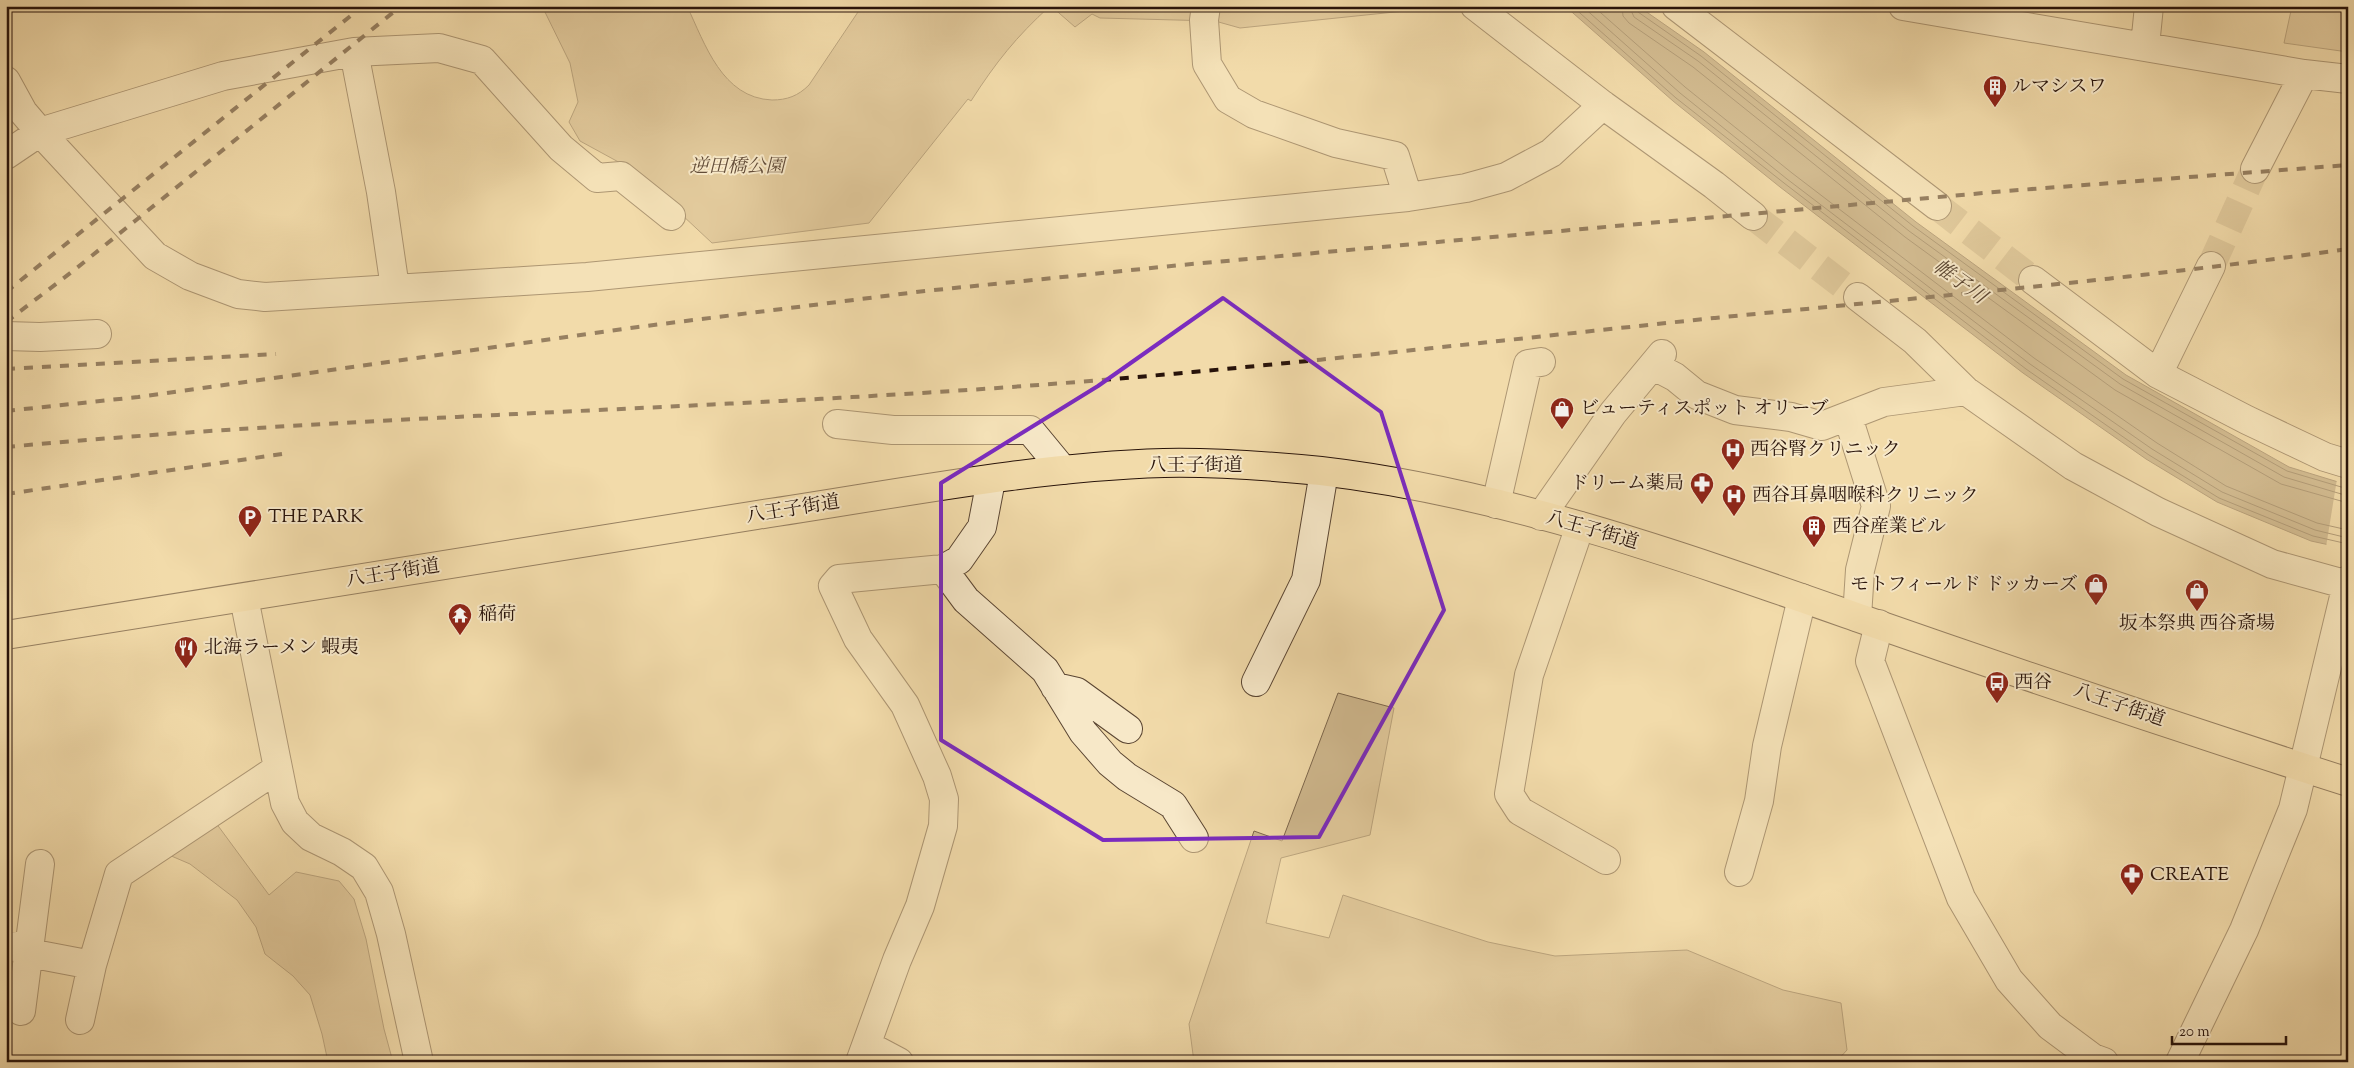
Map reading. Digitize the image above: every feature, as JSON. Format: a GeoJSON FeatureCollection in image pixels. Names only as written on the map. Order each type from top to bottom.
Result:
{"type":"FeatureCollection","features":[{"type":"Feature","properties":{"kind":"highway","name":"八王子街道"},"geometry":{"type":"LineString","coordinates":[[6,635],[689,526],[1063,470],[1167,463],[1269,466],[1411,484],[1580,526],[1802,598],[2348,782]]}},
{"type":"Feature","properties":{"kind":"street"},"geometry":{"type":"LineString","coordinates":[[1206,6],[1204,20],[1207,64],[1228,99],[1254,114],[1336,143],[1395,156],[1408,197]]}},
{"type":"Feature","properties":{"kind":"street"},"geometry":{"type":"LineString","coordinates":[[1475,6],[1603,105],[1753,216]]}},
{"type":"Feature","properties":{"kind":"street"},"geometry":{"type":"LineString","coordinates":[[1676,6],[1937,206]]}},
{"type":"Feature","properties":{"kind":"street"},"geometry":{"type":"LineString","coordinates":[[1903,6],[2304,74],[2348,79]]}},
{"type":"Feature","properties":{"kind":"street"},"geometry":{"type":"LineString","coordinates":[[2145,46],[2149,6]]}},
{"type":"Feature","properties":{"kind":"street"},"geometry":{"type":"LineString","coordinates":[[6,155],[40,132],[223,76],[354,52],[440,48],[482,60],[561,148],[575,160],[597,178],[621,176],[671,216]]}},
{"type":"Feature","properties":{"kind":"street"},"geometry":{"type":"LineString","coordinates":[[354,52],[381,192],[395,288]]}},
{"type":"Feature","properties":{"kind":"street"},"geometry":{"type":"LineString","coordinates":[[2255,169],[2304,74]]}},
{"type":"Feature","properties":{"kind":"street"},"geometry":{"type":"LineString","coordinates":[[6,81],[23,112],[40,132],[155,256],[190,276],[238,294],[265,297],[587,277],[708,255],[1408,197],[1466,188],[1506,178],[1551,153],[1603,105]]}},
{"type":"Feature","properties":{"kind":"street"},"geometry":{"type":"LineString","coordinates":[[2158,374],[2211,266]]}},
{"type":"Feature","properties":{"kind":"street"},"geometry":{"type":"LineString","coordinates":[[2033,280],[2158,374],[2325,457],[2348,464]]}},
{"type":"Feature","properties":{"kind":"street"},"geometry":{"type":"LineString","coordinates":[[1858,297],[1915,341],[1966,391],[2073,466],[2158,512],[2272,564],[2347,583],[2293,809],[2244,930],[2180,1062]]}},
{"type":"Feature","properties":{"kind":"street"},"geometry":{"type":"LineString","coordinates":[[6,336],[40,337],[97,334]]}},
{"type":"Feature","properties":{"kind":"street"},"geometry":{"type":"LineString","coordinates":[[1541,516],[1613,413],[1658,360],[1697,395],[1735,410],[1791,417],[1822,426],[1884,402],[1966,391]]}},
{"type":"Feature","properties":{"kind":"street"},"geometry":{"type":"LineString","coordinates":[[1496,504],[1528,364],[1541,362]]}},
{"type":"Feature","properties":{"kind":"street"},"geometry":{"type":"LineString","coordinates":[[1848,417],[1876,506],[1860,570],[1868,621],[1870,661],[1961,898],[2009,980],[2050,1026],[2093,1058],[2104,1062]]}},
{"type":"Feature","properties":{"kind":"street"},"geometry":{"type":"LineString","coordinates":[[837,424],[893,430],[1030,430],[1063,470]]}},
{"type":"Feature","properties":{"kind":"street"},"geometry":{"type":"LineString","coordinates":[[1256,682],[1306,580],[1324,472]]}},
{"type":"Feature","properties":{"kind":"street"},"geometry":{"type":"LineString","coordinates":[[899,1062],[864,1053],[897,960],[920,906],[943,826],[944,798],[937,776],[905,705],[858,640],[833,586],[839,579],[943,569],[959,560],[982,527],[991,480]]}},
{"type":"Feature","properties":{"kind":"street"},"geometry":{"type":"LineString","coordinates":[[1580,526],[1529,675],[1509,794],[1520,811],[1606,860]]}},
{"type":"Feature","properties":{"kind":"street"},"geometry":{"type":"LineString","coordinates":[[943,569],[966,600],[1045,670],[1083,732],[1110,763],[1127,777],[1173,805],[1194,838]]}},
{"type":"Feature","properties":{"kind":"street"},"geometry":{"type":"LineString","coordinates":[[244,598],[285,803],[295,822],[312,837],[342,852],[364,867],[379,892],[391,934],[419,1062]]}},
{"type":"Feature","properties":{"kind":"street"},"geometry":{"type":"LineString","coordinates":[[1740,872],[1759,801],[1767,746],[1802,598]]}},
{"type":"Feature","properties":{"kind":"street"},"geometry":{"type":"LineString","coordinates":[[1055,687],[1077,692],[1128,729]]}},
{"type":"Feature","properties":{"kind":"street"},"geometry":{"type":"LineString","coordinates":[[80,1020],[92,965],[119,874],[277,769]]}},
{"type":"Feature","properties":{"kind":"street"},"geometry":{"type":"LineString","coordinates":[[21,1011],[22,949],[40,864]]}},
{"type":"Feature","properties":{"kind":"street"},"geometry":{"type":"LineString","coordinates":[[22,949],[92,965]]}},
{"type":"Feature","properties":{"kind":"highlighted area"},"geometry":{"type":"Polygon","coordinates":[[[1223,298],[1381,412],[1444,610],[1319,837],[1103,840],[941,740],[941,483],[1098,386],[1223,298]]]}},
{"type":"Feature","properties":{"kind":"green space","name":"逆田橋公園"},"geometry":{"type":"Polygon","coordinates":[[[542,6],[687,6],[709,52],[728,79],[740,90],[755,97],[772,100],[792,97],[809,85],[862,6],[1050,6],[1007,51],[971,101],[968,99],[869,223],[712,243],[635,171],[580,141],[569,122],[578,102],[570,63],[542,6]]]}},
{"type":"Feature","properties":{"kind":"green space"},"geometry":{"type":"Polygon","coordinates":[[[1051,6],[1416,6],[1414,10],[1240,28],[1215,21],[1100,18],[1092,14],[1075,27],[1051,6]]]}},
{"type":"Feature","properties":{"kind":"green space"},"geometry":{"type":"Polygon","coordinates":[[[2292,6],[2348,6],[2348,52],[2284,43],[2292,6]]]}},
{"type":"Feature","properties":{"kind":"green space"},"geometry":{"type":"Polygon","coordinates":[[[1338,693],[1394,708],[1370,835],[1281,858],[1266,923],[1329,938],[1343,895],[1488,942],[1555,956],[1687,950],[1783,990],[1841,1003],[1847,1050],[1836,1062],[1194,1062],[1189,1024],[1254,831],[1282,841],[1338,693]]]}},
{"type":"Feature","properties":{"kind":"green space"},"geometry":{"type":"Polygon","coordinates":[[[216,823],[269,895],[296,872],[339,881],[354,899],[366,939],[384,1029],[393,1062],[328,1062],[310,995],[293,976],[265,954],[256,927],[237,900],[190,864],[169,855],[216,823]]]}},
{"type":"Feature","properties":{"kind":"water","name":"帷子川"},"geometry":{"type":"Polygon","coordinates":[[[1565,6],[1638,6],[1704,52],[1916,222],[2126,375],[2289,467],[2348,485],[2348,549],[2311,541],[2217,502],[2146,459],[2023,373],[1780,187],[1673,101],[1565,6]]]}},
{"type":"Feature","properties":{"kind":"pier"},"geometry":{"type":"Polygon","coordinates":[[[2337,479],[2348,482],[2348,552],[2326,547],[2337,479]]]}},
{"type":"Feature","properties":{"kind":"tunnel"},"geometry":{"type":"LineString","coordinates":[[2211,266],[2255,169]]}},
{"type":"Feature","properties":{"kind":"tunnel"},"geometry":{"type":"LineString","coordinates":[[1937,206],[2033,280]]}},
{"type":"Feature","properties":{"kind":"tunnel"},"geometry":{"type":"LineString","coordinates":[[1753,216],[1858,297]]}},
{"type":"Feature","properties":{"kind":"railway"},"geometry":{"type":"LineString","coordinates":[[6,292],[363,6]]}},
{"type":"Feature","properties":{"kind":"railway"},"geometry":{"type":"LineString","coordinates":[[6,322],[73,271],[401,6]]}},
{"type":"Feature","properties":{"kind":"railway"},"geometry":{"type":"LineString","coordinates":[[6,411],[138,397],[638,327],[925,291],[1181,265],[2006,191],[2348,165]]}},
{"type":"Feature","properties":{"kind":"railway"},"geometry":{"type":"LineString","coordinates":[[6,447],[283,426],[837,398],[1114,379],[1339,358],[1714,318],[2031,287],[2269,260],[2348,249]]}},
{"type":"Feature","properties":{"kind":"railway"},"geometry":{"type":"LineString","coordinates":[[6,369],[276,354]]}},
{"type":"Feature","properties":{"kind":"railway"},"geometry":{"type":"LineString","coordinates":[[6,494],[282,454]]}},
{"type":"Feature","properties":{"kind":"place","name":"ルマシスワ"},"geometry":{"type":"Point","coordinates":[1995,108]}},
{"type":"Feature","properties":{"kind":"place","name":"ビューティスポット オリーブ"},"geometry":{"type":"Point","coordinates":[1562,430]}},
{"type":"Feature","properties":{"kind":"place","name":"西谷腎クリニック"},"geometry":{"type":"Point","coordinates":[1733,471]}},
{"type":"Feature","properties":{"kind":"place","name":"ドリーム薬局"},"geometry":{"type":"Point","coordinates":[1702,505]}},
{"type":"Feature","properties":{"kind":"place","name":"西谷耳鼻咽喉科クリニック"},"geometry":{"type":"Point","coordinates":[1734,517]}},
{"type":"Feature","properties":{"kind":"place","name":"THE PARK"},"geometry":{"type":"Point","coordinates":[250,538]}},
{"type":"Feature","properties":{"kind":"place","name":"西谷産業ビル"},"geometry":{"type":"Point","coordinates":[1814,548]}},
{"type":"Feature","properties":{"kind":"place","name":"モトフィールド ドッカーズ"},"geometry":{"type":"Point","coordinates":[2096,606]}},
{"type":"Feature","properties":{"kind":"place","name":"坂本祭典 西谷斎場"},"geometry":{"type":"Point","coordinates":[2197,612]}},
{"type":"Feature","properties":{"kind":"place","name":"稲荷"},"geometry":{"type":"Point","coordinates":[460,636]}},
{"type":"Feature","properties":{"kind":"place","name":"北海ラーメン 蝦夷"},"geometry":{"type":"Point","coordinates":[186,669]}},
{"type":"Feature","properties":{"kind":"place","name":"西谷"},"geometry":{"type":"Point","coordinates":[1997,704]}},
{"type":"Feature","properties":{"kind":"place","name":"CREATE"},"geometry":{"type":"Point","coordinates":[2132,896]}}]}
